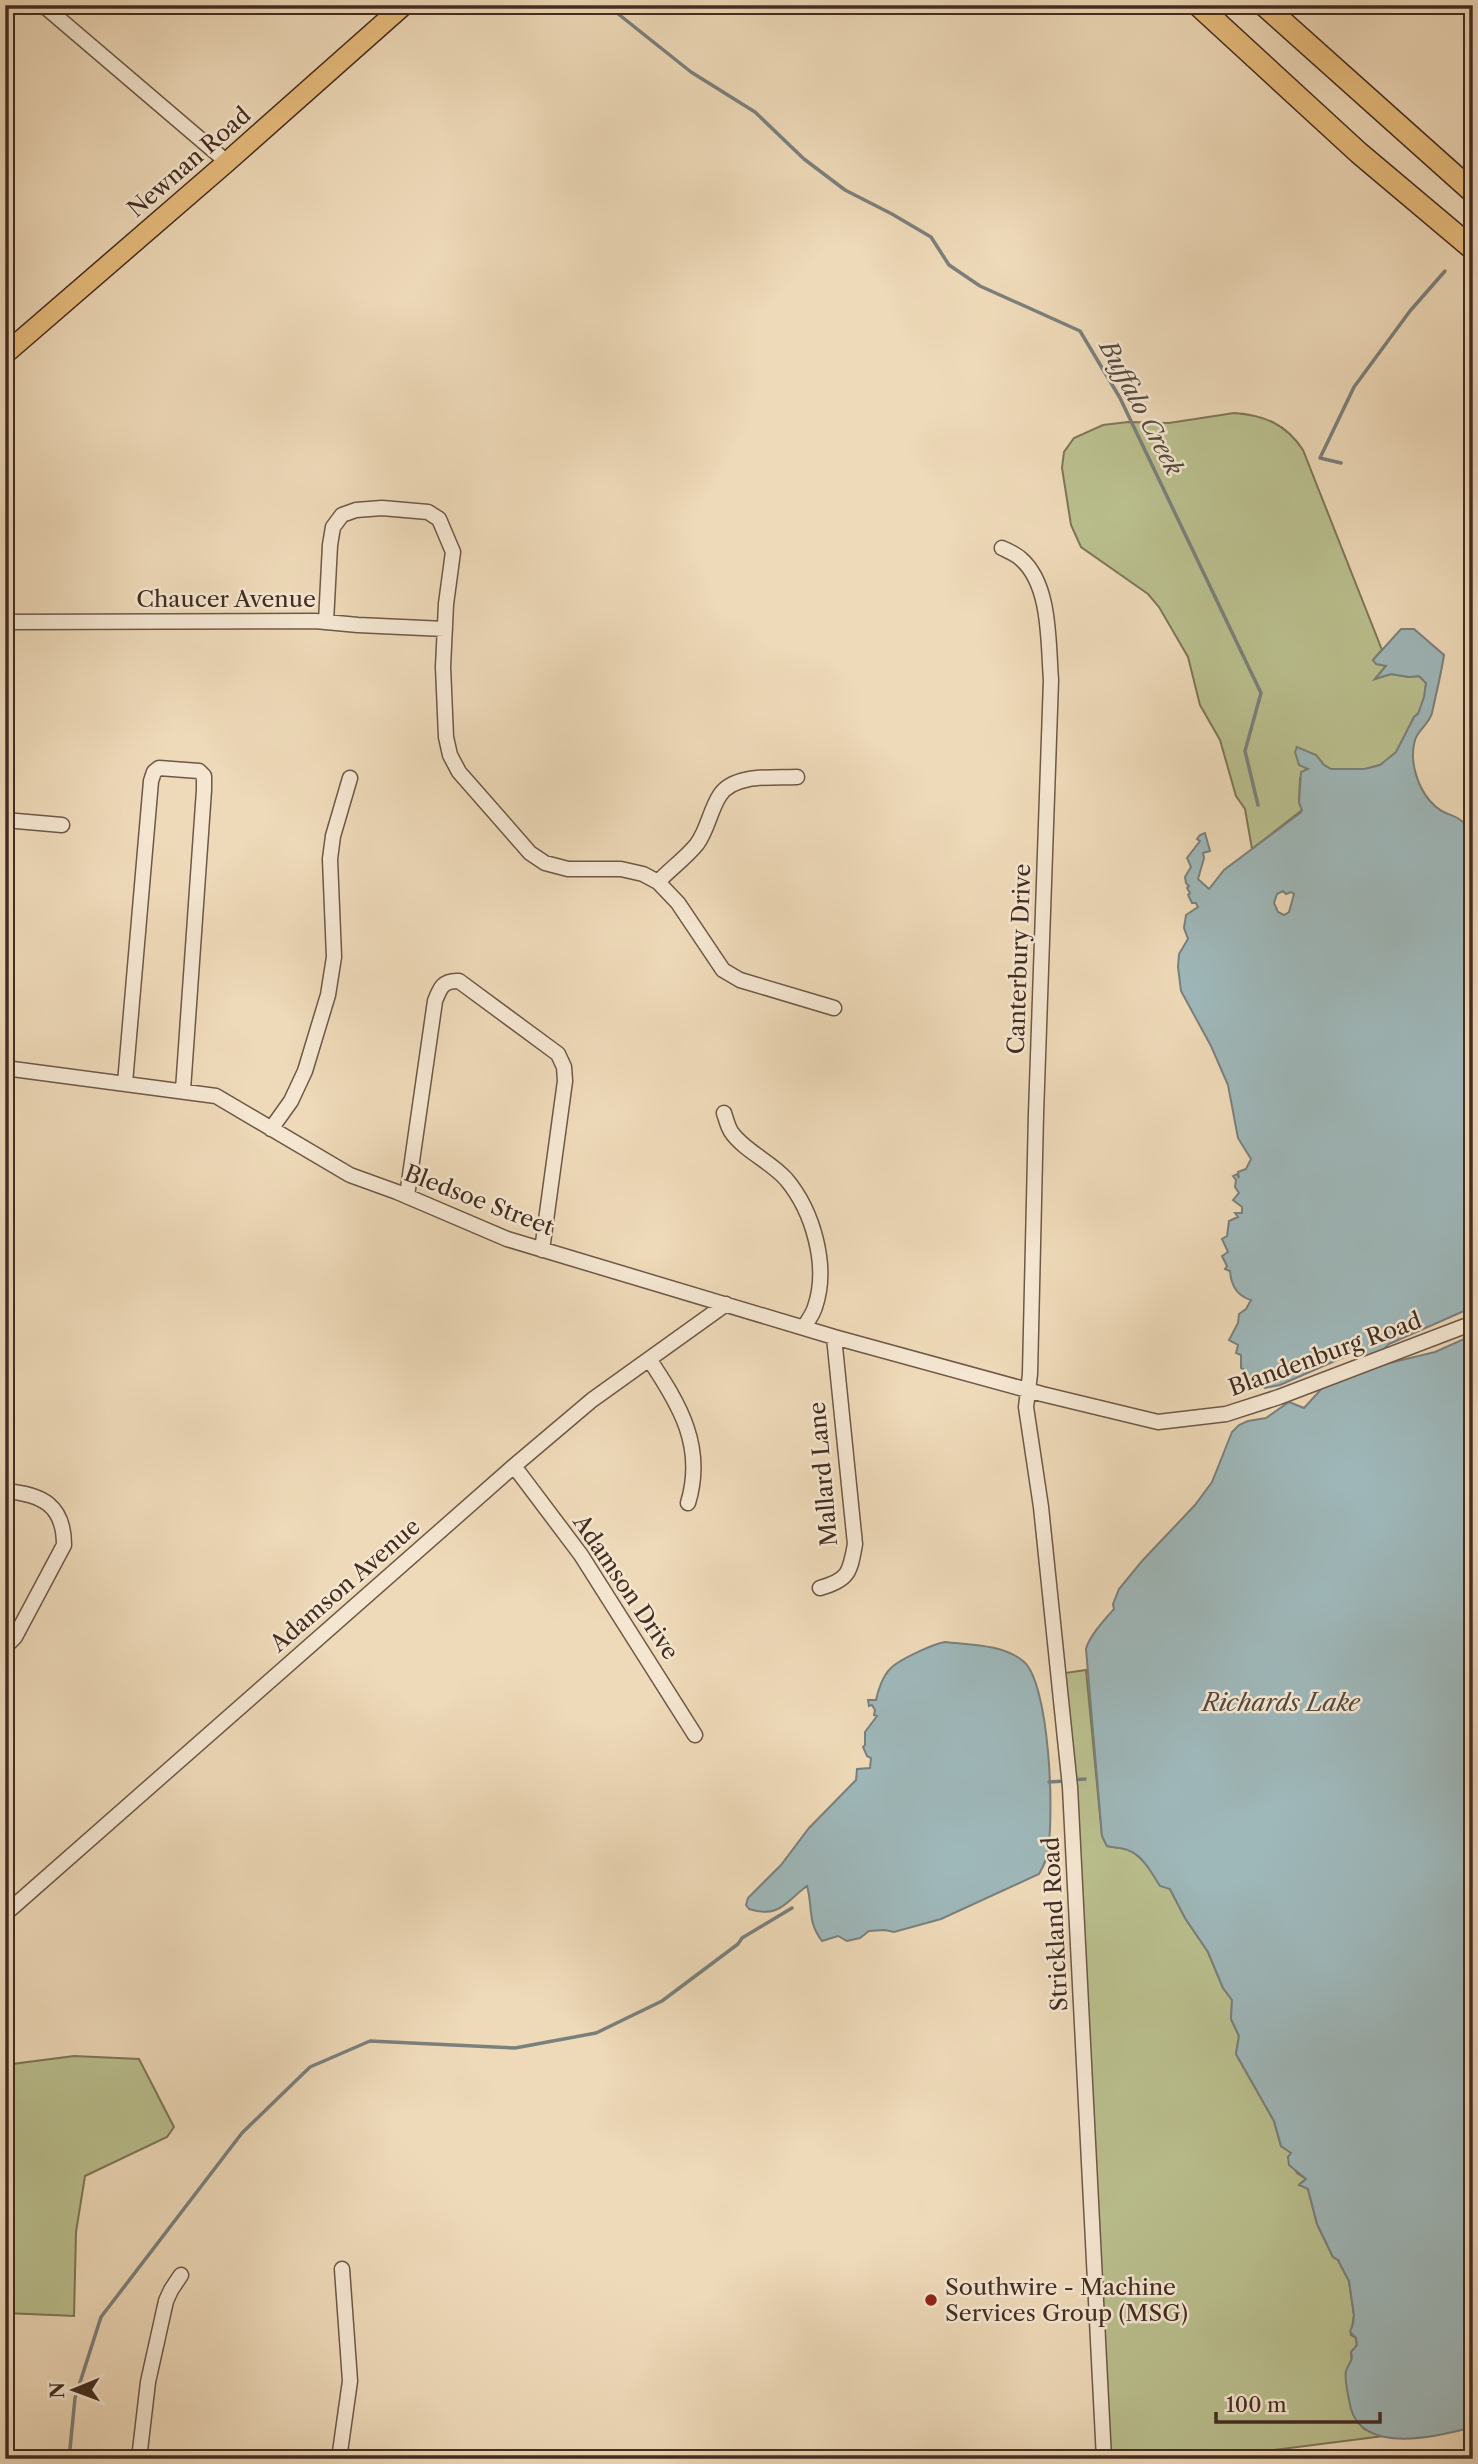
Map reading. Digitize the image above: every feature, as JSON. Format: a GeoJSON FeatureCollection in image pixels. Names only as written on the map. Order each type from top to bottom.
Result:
{"type":"FeatureCollection","features":[{"type":"Feature","properties":{"kind":"highway"},"geometry":{"type":"LineString","coordinates":[[1198,5],[1359,153],[1473,249]]}},
{"type":"Feature","properties":{"kind":"highway"},"geometry":{"type":"LineString","coordinates":[[1264,5],[1473,192]]}},
{"type":"Feature","properties":{"kind":"main road","name":"Newnan Road"},"geometry":{"type":"LineString","coordinates":[[5,355],[404,5]]}},
{"type":"Feature","properties":{"kind":"street"},"geometry":{"type":"LineString","coordinates":[[5,14],[10,5]]}},
{"type":"Feature","properties":{"kind":"street"},"geometry":{"type":"LineString","coordinates":[[43,5],[228,162]]}},
{"type":"Feature","properties":{"kind":"street"},"geometry":{"type":"LineString","coordinates":[[326,622],[330,545],[334,527],[342,515],[356,510],[382,508],[428,512],[439,519],[453,552],[443,667],[446,737],[450,755],[459,772],[530,853],[545,863],[568,869],[621,869],[643,874],[658,882],[678,903],[723,970],[740,980],[834,1009]]}},
{"type":"Feature","properties":{"kind":"street","name":"Canterbury Drive"},"geometry":{"type":"LineString","coordinates":[[1002,548],[1022,559],[1037,581],[1046,608],[1051,680],[1028,1389]]}},
{"type":"Feature","properties":{"kind":"street","name":"Chaucer Avenue"},"geometry":{"type":"LineString","coordinates":[[5,622],[326,622],[445,629]]}},
{"type":"Feature","properties":{"kind":"street"},"geometry":{"type":"LineString","coordinates":[[125,1083],[151,780],[159,768],[200,771],[204,776],[204,790],[183,1090]]}},
{"type":"Feature","properties":{"kind":"street"},"geometry":{"type":"LineString","coordinates":[[658,882],[696,845],[708,826],[721,792],[745,780],[797,777]]}},
{"type":"Feature","properties":{"kind":"street"},"geometry":{"type":"LineString","coordinates":[[271,1129],[292,1101],[305,1071],[328,995],[334,957],[330,859],[333,836],[350,778]]}},
{"type":"Feature","properties":{"kind":"street"},"geometry":{"type":"LineString","coordinates":[[5,820],[62,825]]}},
{"type":"Feature","properties":{"kind":"street"},"geometry":{"type":"LineString","coordinates":[[407,1196],[435,1001],[441,986],[450,980],[459,981],[558,1054],[564,1067],[565,1081],[557,1152],[541,1250]]}},
{"type":"Feature","properties":{"kind":"street","name":"Bledsoe Street"},"geometry":{"type":"LineString","coordinates":[[5,1068],[216,1096],[349,1175],[407,1196],[507,1239],[805,1326],[834,1337],[1028,1389]]}},
{"type":"Feature","properties":{"kind":"street"},"geometry":{"type":"LineString","coordinates":[[724,1113],[732,1133],[785,1178],[798,1196],[811,1226],[818,1259],[818,1292],[815,1308],[805,1326]]}},
{"type":"Feature","properties":{"kind":"street","name":"Adamson Avenue"},"geometry":{"type":"LineString","coordinates":[[5,1914],[514,1466],[592,1401],[726,1304]]}},
{"type":"Feature","properties":{"kind":"street","name":"Blandenburg Road"},"geometry":{"type":"LineString","coordinates":[[1028,1389],[1158,1422],[1226,1414],[1279,1397],[1473,1323]]}},
{"type":"Feature","properties":{"kind":"street","name":"Mallard Lane"},"geometry":{"type":"LineString","coordinates":[[820,1588],[839,1583],[851,1568],[855,1544],[834,1337]]}},
{"type":"Feature","properties":{"kind":"street"},"geometry":{"type":"LineString","coordinates":[[649,1359],[687,1424],[694,1460],[694,1484],[688,1503]]}},
{"type":"Feature","properties":{"kind":"street","name":"Strickland Road"},"geometry":{"type":"LineString","coordinates":[[1028,1389],[1026,1408],[1043,1520],[1070,1787],[1104,2459]]}},
{"type":"Feature","properties":{"kind":"street","name":"Adamson Drive"},"geometry":{"type":"LineString","coordinates":[[514,1466],[581,1555],[695,1735]]}},
{"type":"Feature","properties":{"kind":"street"},"geometry":{"type":"LineString","coordinates":[[5,1491],[21,1492],[47,1501],[58,1513],[64,1529],[64,1545],[15,1637],[5,1647]]}},
{"type":"Feature","properties":{"kind":"street"},"geometry":{"type":"LineString","coordinates":[[339,2459],[350,2381],[342,2269]]}},
{"type":"Feature","properties":{"kind":"street"},"geometry":{"type":"LineString","coordinates":[[139,2459],[148,2382],[166,2301],[181,2275]]}},
{"type":"Feature","properties":{"kind":"green space"},"geometry":{"type":"Polygon","coordinates":[[[1234,413],[1273,422],[1282,427],[1303,450],[1382,650],[1373,660],[1386,666],[1375,679],[1391,674],[1419,676],[1426,683],[1422,706],[1402,744],[1392,758],[1380,765],[1365,769],[1331,769],[1316,755],[1297,748],[1304,766],[1308,769],[1300,778],[1299,802],[1302,810],[1252,849],[1245,809],[1236,796],[1220,740],[1200,705],[1188,657],[1159,607],[1148,594],[1081,547],[1071,525],[1062,468],[1064,452],[1074,438],[1103,425],[1128,422],[1169,423],[1234,413]]]}},
{"type":"Feature","properties":{"kind":"green space"},"geometry":{"type":"Polygon","coordinates":[[[1086,1670],[1102,1836],[1107,1846],[1128,1849],[1136,1854],[1170,1889],[1185,1918],[1208,1952],[1223,1988],[1232,2000],[1231,2019],[1239,2036],[1236,2054],[1274,2121],[1281,2146],[1291,2152],[1288,2157],[1297,2173],[1306,2179],[1300,2184],[1308,2189],[1317,2224],[1333,2257],[1338,2260],[1349,2281],[1354,2315],[1351,2335],[1356,2338],[1357,2345],[1351,2353],[1352,2362],[1346,2373],[1351,2409],[1364,2429],[1384,2436],[1204,2459],[1110,2459],[1065,1673],[1086,1670]]]}},
{"type":"Feature","properties":{"kind":"green space"},"geometry":{"type":"Polygon","coordinates":[[[74,2056],[139,2059],[174,2127],[167,2137],[85,2176],[76,2232],[74,2316],[5,2313],[5,2065],[74,2056]]]}},
{"type":"Feature","properties":{"kind":"water"},"geometry":{"type":"Polygon","coordinates":[[[1401,629],[1414,629],[1444,655],[1432,713],[1416,736],[1413,756],[1415,772],[1425,795],[1437,808],[1460,819],[1473,844],[1473,1307],[1389,1344],[1381,1352],[1368,1357],[1353,1353],[1280,1385],[1265,1388],[1250,1384],[1245,1370],[1241,1368],[1241,1355],[1236,1353],[1238,1345],[1229,1340],[1238,1323],[1239,1314],[1251,1300],[1238,1293],[1230,1271],[1225,1269],[1227,1266],[1222,1256],[1228,1252],[1222,1239],[1227,1236],[1229,1221],[1238,1217],[1235,1213],[1242,1213],[1242,1207],[1233,1200],[1239,1193],[1233,1176],[1237,1174],[1239,1178],[1238,1172],[1246,1169],[1251,1159],[1238,1138],[1228,1085],[1211,1046],[1181,991],[1178,967],[1179,954],[1188,939],[1184,928],[1186,915],[1198,907],[1188,895],[1189,886],[1185,877],[1191,867],[1187,858],[1200,841],[1197,839],[1205,833],[1210,851],[1203,853],[1198,879],[1209,889],[1224,870],[1300,813],[1301,772],[1308,769],[1299,765],[1295,752],[1297,747],[1316,755],[1331,769],[1365,769],[1380,765],[1396,752],[1418,714],[1426,683],[1419,676],[1391,674],[1375,679],[1386,666],[1376,664],[1373,660],[1401,629]],[[1283,891],[1277,894],[1274,903],[1278,912],[1284,915],[1289,912],[1294,894],[1286,894],[1283,891]]]}},
{"type":"Feature","properties":{"kind":"water","name":"Richards Lake"},"geometry":{"type":"Polygon","coordinates":[[[1473,1335],[1473,2427],[1404,2439],[1371,2432],[1359,2423],[1351,2409],[1346,2375],[1351,2352],[1357,2345],[1356,2338],[1350,2332],[1354,2315],[1349,2281],[1338,2260],[1333,2257],[1317,2224],[1308,2189],[1299,2185],[1306,2179],[1289,2165],[1288,2157],[1291,2153],[1281,2146],[1274,2121],[1236,2054],[1239,2036],[1231,2019],[1232,2000],[1223,1988],[1208,1952],[1185,1918],[1170,1889],[1160,1886],[1139,1857],[1124,1849],[1107,1846],[1102,1836],[1086,1649],[1094,1633],[1114,1609],[1113,1604],[1119,1589],[1195,1505],[1212,1482],[1232,1432],[1239,1425],[1266,1418],[1289,1402],[1304,1408],[1324,1386],[1381,1365],[1435,1352],[1473,1335]]]}},
{"type":"Feature","properties":{"kind":"water"},"geometry":{"type":"Polygon","coordinates":[[[945,1642],[986,1646],[1005,1651],[1023,1661],[1032,1674],[1045,1723],[1050,1784],[1049,1838],[1046,1858],[1039,1874],[941,1919],[894,1932],[869,1931],[860,1938],[847,1941],[838,1936],[822,1941],[812,1921],[807,1886],[788,1903],[775,1910],[768,1912],[749,1909],[746,1905],[748,1898],[781,1865],[809,1828],[856,1780],[857,1769],[870,1768],[871,1758],[863,1747],[865,1732],[877,1716],[874,1715],[875,1710],[872,1705],[869,1706],[868,1700],[876,1700],[887,1672],[908,1657],[945,1642]]]}},
{"type":"Feature","properties":{"kind":"waterway","name":"Buffalo Creek"},"geometry":{"type":"LineString","coordinates":[[607,5],[691,72],[755,112],[804,159],[845,190],[931,237],[949,265],[980,286],[1080,331],[1120,398],[1261,693],[1245,751],[1258,805]]}},
{"type":"Feature","properties":{"kind":"waterway"},"geometry":{"type":"LineString","coordinates":[[1341,463],[1320,458],[1354,387],[1410,311],[1445,271]]}},
{"type":"Feature","properties":{"kind":"waterway"},"geometry":{"type":"LineString","coordinates":[[1072,1780],[1085,1779]]}},
{"type":"Feature","properties":{"kind":"waterway"},"geometry":{"type":"LineString","coordinates":[[1049,1782],[1065,1781]]}},
{"type":"Feature","properties":{"kind":"waterway"},"geometry":{"type":"LineString","coordinates":[[69,2459],[75,2398],[101,2317],[242,2133],[310,2067],[370,2041],[515,2048],[596,2033],[662,2001],[738,1944],[742,1938],[792,1908]]}},
{"type":"Feature","properties":{"kind":"place","name":"Southwire - Machine Services Group (MSG)"},"geometry":{"type":"Point","coordinates":[931,2300]}}]}
